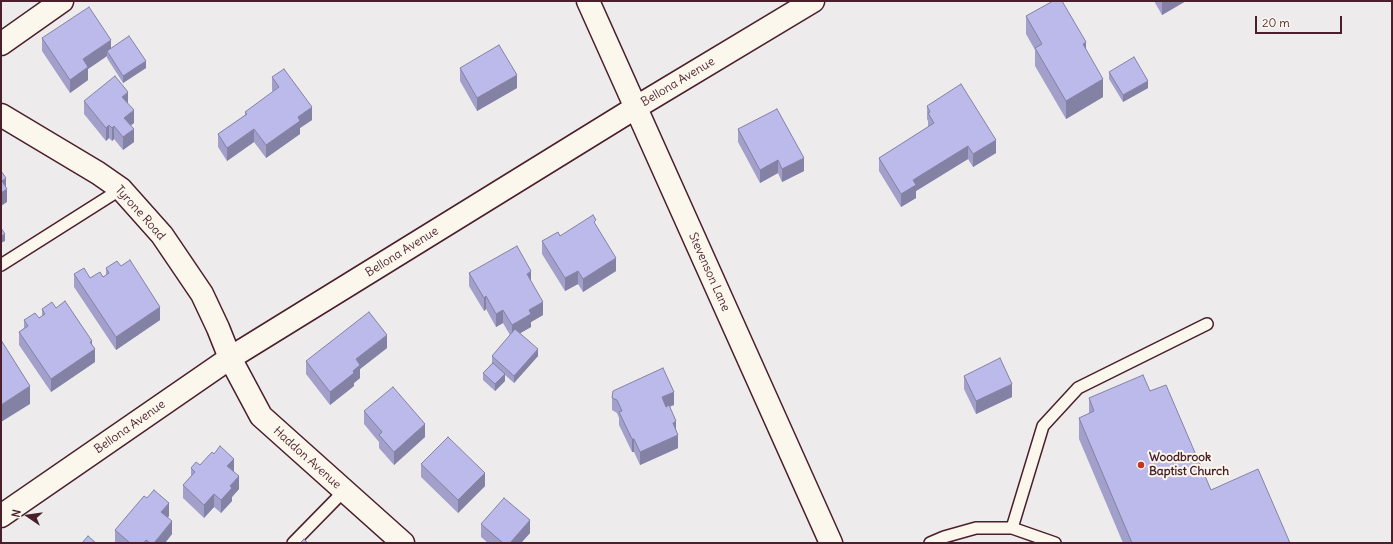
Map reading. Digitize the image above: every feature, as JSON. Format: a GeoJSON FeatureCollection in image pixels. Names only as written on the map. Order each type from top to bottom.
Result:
{"type":"FeatureCollection","features":[{"type":"Feature","properties":{"kind":"street"},"geometry":{"type":"LineString","coordinates":[[1,44],[62,1]]}},
{"type":"Feature","properties":{"kind":"street","name":"Stevenson Lane"},"geometry":{"type":"LineString","coordinates":[[588,1],[831,543]]}},
{"type":"Feature","properties":{"kind":"street","name":"Bellona Avenue"},"geometry":{"type":"LineString","coordinates":[[1,516],[230,358],[635,108],[813,1]]}},
{"type":"Feature","properties":{"kind":"street","name":"Tyrone Road"},"geometry":{"type":"LineString","coordinates":[[1,115],[121,188],[162,235],[202,294],[230,358]]}},
{"type":"Feature","properties":{"kind":"street","name":"Haddon Avenue"},"geometry":{"type":"LineString","coordinates":[[230,358],[261,416],[403,543]]}},
{"type":"Feature","properties":{"kind":"lane"},"geometry":{"type":"LineString","coordinates":[[1,265],[121,188]]}},
{"type":"Feature","properties":{"kind":"lane"},"geometry":{"type":"LineString","coordinates":[[1012,528],[1043,426],[1078,388],[1207,324]]}},
{"type":"Feature","properties":{"kind":"lane"},"geometry":{"type":"LineString","coordinates":[[293,543],[344,490]]}},
{"type":"Feature","properties":{"kind":"lane"},"geometry":{"type":"LineString","coordinates":[[930,543],[944,537],[976,528],[1012,528],[1055,543]]}},
{"type":"Feature","properties":{"kind":"building"},"geometry":{"type":"Polygon","coordinates":[[[1053,1],[1062,1],[1086,42],[1083,44],[1103,79],[1066,101],[1035,48],[1042,44],[1026,16],[1053,1]]]}},
{"type":"Feature","properties":{"kind":"building"},"geometry":{"type":"Polygon","coordinates":[[[89,7],[111,40],[83,59],[88,67],[70,80],[42,38],[89,7]]]}},
{"type":"Feature","properties":{"kind":"building"},"geometry":{"type":"Polygon","coordinates":[[[129,36],[146,61],[123,76],[107,51],[129,36]]]}},
{"type":"Feature","properties":{"kind":"building"},"geometry":{"type":"Polygon","coordinates":[[[499,45],[517,75],[477,98],[460,68],[499,45]]]}},
{"type":"Feature","properties":{"kind":"building"},"geometry":{"type":"Polygon","coordinates":[[[1134,57],[1148,81],[1123,95],[1109,72],[1134,57]]]}},
{"type":"Feature","properties":{"kind":"building"},"geometry":{"type":"Polygon","coordinates":[[[284,69],[312,107],[298,117],[300,121],[266,145],[254,129],[227,148],[218,134],[247,114],[245,112],[279,87],[272,77],[284,69]]]}},
{"type":"Feature","properties":{"kind":"building"},"geometry":{"type":"Polygon","coordinates":[[[115,76],[128,92],[122,97],[134,110],[124,118],[134,129],[123,137],[114,126],[112,128],[109,125],[106,128],[84,101],[115,76]]]}},
{"type":"Feature","properties":{"kind":"building"},"geometry":{"type":"Polygon","coordinates":[[[961,84],[996,140],[973,154],[968,146],[913,180],[916,185],[901,194],[879,158],[934,123],[928,113],[930,112],[927,106],[961,84]]]}},
{"type":"Feature","properties":{"kind":"building"},"geometry":{"type":"Polygon","coordinates":[[[777,109],[804,158],[782,169],[778,160],[760,170],[738,129],[777,109]]]}},
{"type":"Feature","properties":{"kind":"building"},"geometry":{"type":"Polygon","coordinates":[[[1,171],[6,178],[2,181],[7,189],[1,193],[1,171]]]}},
{"type":"Feature","properties":{"kind":"building"},"geometry":{"type":"Polygon","coordinates":[[[593,215],[596,220],[594,222],[616,258],[583,279],[578,271],[565,278],[542,241],[558,232],[560,236],[593,215]]]}},
{"type":"Feature","properties":{"kind":"building"},"geometry":{"type":"Polygon","coordinates":[[[1,228],[5,234],[1,236],[1,228]]]}},
{"type":"Feature","properties":{"kind":"building"},"geometry":{"type":"Polygon","coordinates":[[[517,246],[531,271],[527,274],[543,302],[529,310],[531,314],[512,325],[503,310],[496,314],[486,296],[484,298],[469,273],[517,246]]]}},
{"type":"Feature","properties":{"kind":"building"},"geometry":{"type":"Polygon","coordinates":[[[130,260],[160,307],[116,337],[74,274],[84,268],[90,278],[100,272],[103,277],[109,273],[106,268],[117,261],[121,266],[130,260]]]}},
{"type":"Feature","properties":{"kind":"building"},"geometry":{"type":"Polygon","coordinates":[[[65,301],[92,341],[90,342],[95,349],[51,379],[19,332],[28,326],[24,320],[35,313],[39,318],[45,314],[42,309],[52,302],[56,308],[65,301]]]}},
{"type":"Feature","properties":{"kind":"building"},"geometry":{"type":"Polygon","coordinates":[[[369,312],[387,335],[356,359],[360,365],[353,371],[354,373],[330,392],[306,361],[369,312]]]}},
{"type":"Feature","properties":{"kind":"building"},"geometry":{"type":"Polygon","coordinates":[[[515,329],[538,349],[514,376],[492,356],[515,329]]]}},
{"type":"Feature","properties":{"kind":"building"},"geometry":{"type":"Polygon","coordinates":[[[1,340],[30,386],[1,405],[1,340]]]}},
{"type":"Feature","properties":{"kind":"building"},"geometry":{"type":"Polygon","coordinates":[[[1000,358],[1012,384],[976,401],[964,376],[1000,358]]]}},
{"type":"Feature","properties":{"kind":"building"},"geometry":{"type":"Polygon","coordinates":[[[493,363],[505,374],[495,384],[483,373],[493,363]]]}},
{"type":"Feature","properties":{"kind":"building"},"geometry":{"type":"Polygon","coordinates":[[[663,368],[674,392],[662,397],[666,407],[669,405],[676,421],[673,423],[678,435],[640,452],[619,412],[622,411],[617,400],[612,398],[613,391],[663,368]]]}},
{"type":"Feature","properties":{"kind":"building","name":"Woodbrook Baptist Church"},"geometry":{"type":"Polygon","coordinates":[[[1143,375],[1150,391],[1166,385],[1211,490],[1258,469],[1290,543],[1132,543],[1079,418],[1094,411],[1089,398],[1143,375]]]}},
{"type":"Feature","properties":{"kind":"building"},"geometry":{"type":"Polygon","coordinates":[[[393,387],[425,424],[394,452],[379,435],[382,432],[364,411],[393,387]]]}},
{"type":"Feature","properties":{"kind":"building"},"geometry":{"type":"Polygon","coordinates":[[[448,437],[485,473],[458,500],[421,464],[448,437]]]}},
{"type":"Feature","properties":{"kind":"building"},"geometry":{"type":"Polygon","coordinates":[[[220,446],[234,459],[227,466],[239,476],[230,486],[232,488],[221,500],[214,494],[204,505],[183,485],[195,472],[191,468],[196,462],[200,465],[212,452],[214,454],[220,446]]]}},
{"type":"Feature","properties":{"kind":"building"},"geometry":{"type":"Polygon","coordinates":[[[154,490],[169,503],[161,512],[172,521],[154,543],[150,543],[146,540],[144,543],[130,543],[115,530],[144,496],[147,498],[154,490]]]}},
{"type":"Feature","properties":{"kind":"building"},"geometry":{"type":"Polygon","coordinates":[[[504,498],[530,520],[510,543],[503,543],[481,524],[504,498]]]}},
{"type":"Feature","properties":{"kind":"building"},"geometry":{"type":"Polygon","coordinates":[[[88,536],[96,543],[82,543],[88,536]]]}},
{"type":"Feature","properties":{"kind":"building"},"geometry":{"type":"Polygon","coordinates":[[[304,539],[308,543],[300,543],[304,539]]]}},
{"type":"Feature","properties":{"kind":"place","name":"Woodbrook Baptist Church"},"geometry":{"type":"Point","coordinates":[1141,465]}}]}
